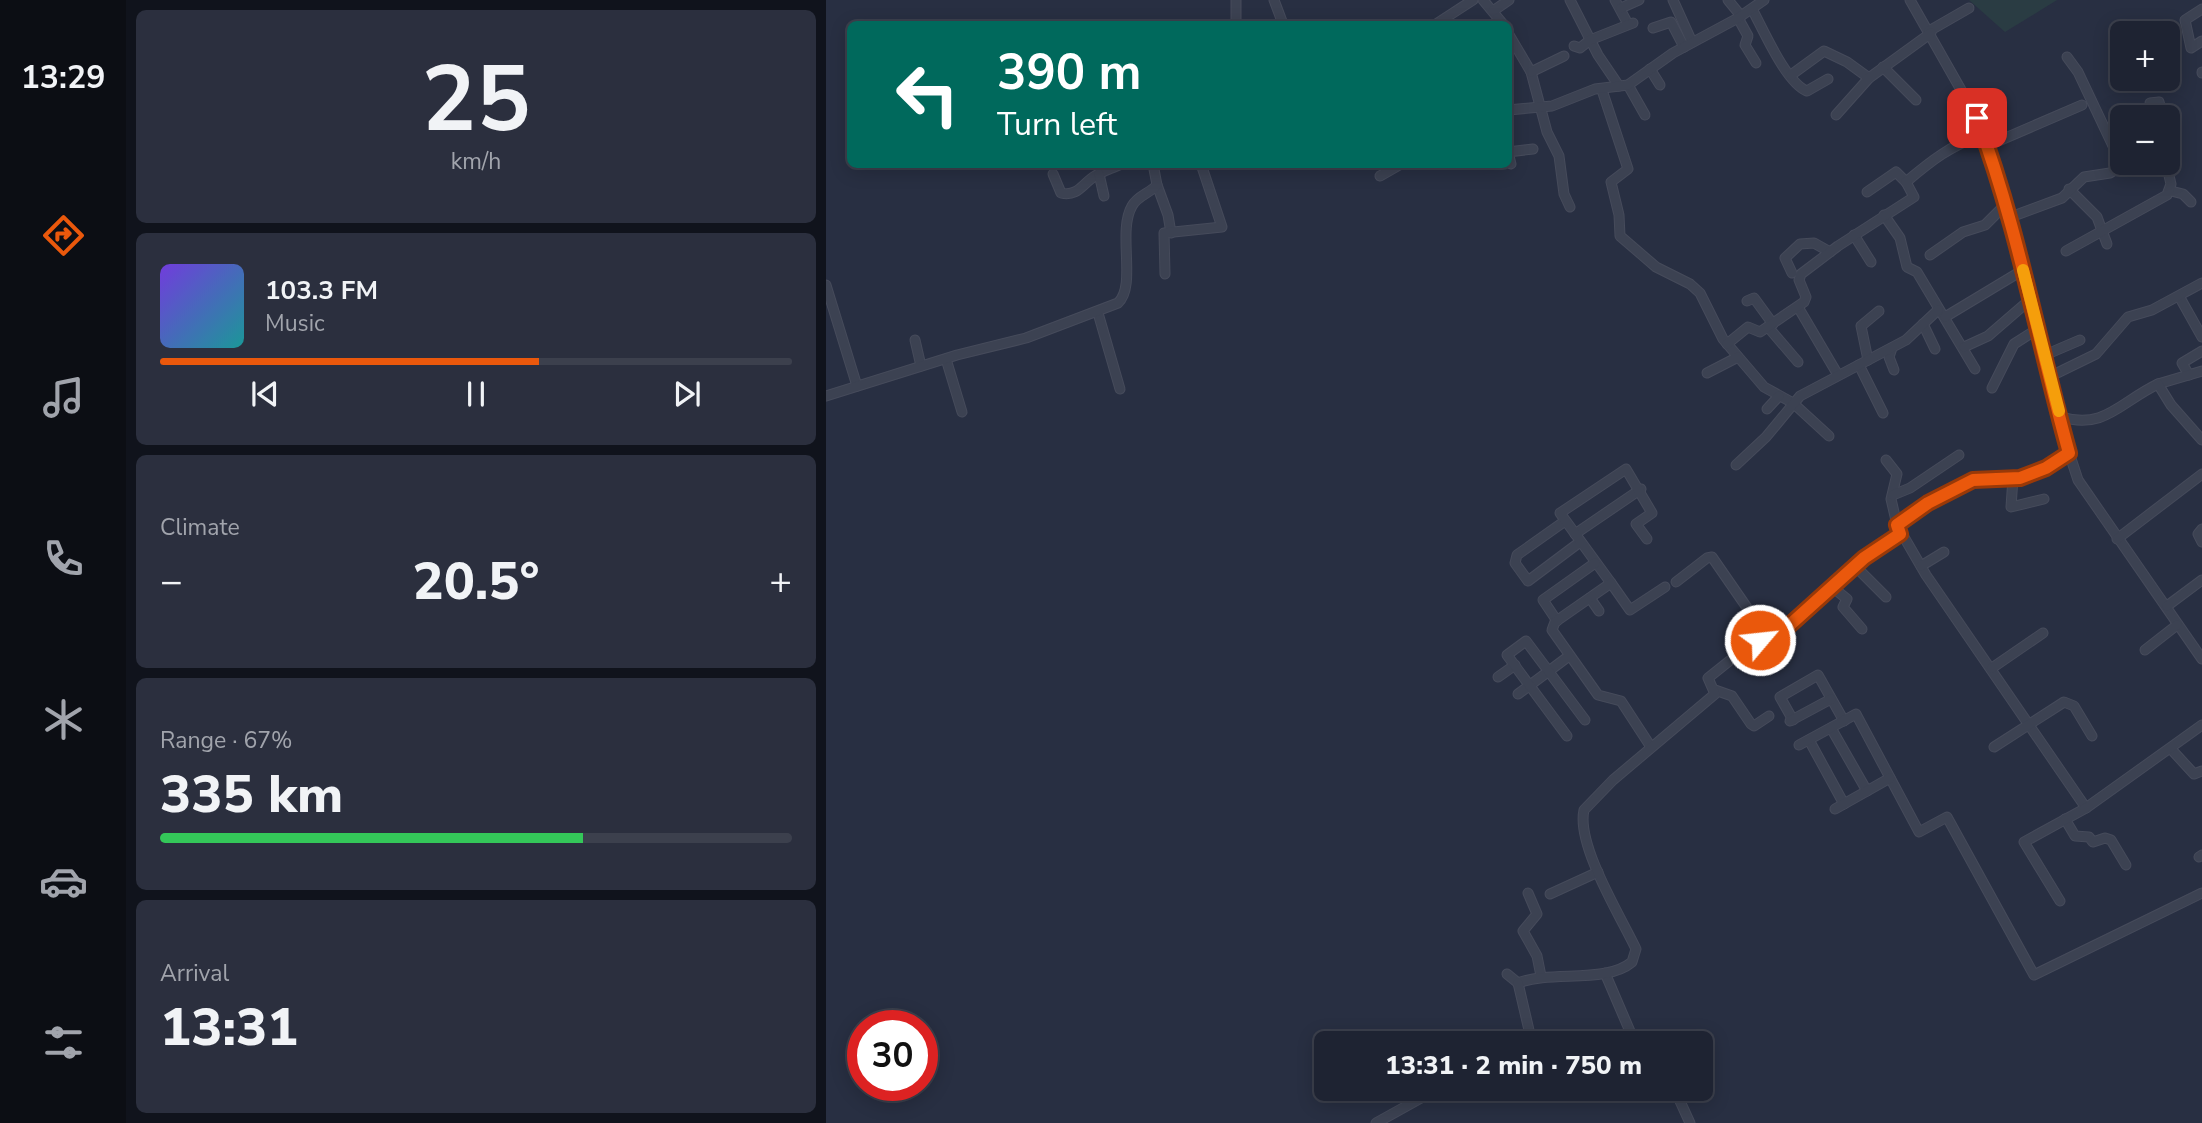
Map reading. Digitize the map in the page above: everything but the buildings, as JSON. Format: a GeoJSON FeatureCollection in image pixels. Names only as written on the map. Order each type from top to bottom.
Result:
{"type":"FeatureCollection","features":[{"type":"Feature","properties":{"kind":"street"},"geometry":{"type":"LineString","coordinates":[[1236,0],[1236,21]]}},
{"type":"Feature","properties":{"kind":"street"},"geometry":{"type":"LineString","coordinates":[[1274,0],[1282,21]]}},
{"type":"Feature","properties":{"kind":"street"},"geometry":{"type":"LineString","coordinates":[[1441,21],[1473,0]]}},
{"type":"Feature","properties":{"kind":"street"},"geometry":{"type":"LineString","coordinates":[[1483,0],[1501,21]]}},
{"type":"Feature","properties":{"kind":"street"},"geometry":{"type":"LineString","coordinates":[[1493,11],[1509,0]]}},
{"type":"Feature","properties":{"kind":"street"},"geometry":{"type":"LineString","coordinates":[[1570,0],[1590,40],[1645,115]]}},
{"type":"Feature","properties":{"kind":"street"},"geometry":{"type":"LineString","coordinates":[[1574,46],[1580,48],[1590,40],[1631,24],[1618,4],[1639,0]]}},
{"type":"Feature","properties":{"kind":"street"},"geometry":{"type":"LineString","coordinates":[[1673,0],[1688,44]]}},
{"type":"Feature","properties":{"kind":"street"},"geometry":{"type":"LineString","coordinates":[[1728,0],[1740,17],[1748,36],[1745,45],[1756,63]]}},
{"type":"Feature","properties":{"kind":"street"},"geometry":{"type":"LineString","coordinates":[[1512,110],[1541,107],[1623,86],[1764,0]]}},
{"type":"Feature","properties":{"kind":"street"},"geometry":{"type":"LineString","coordinates":[[1910,0],[1930,32],[1983,134],[2032,298],[2069,453],[2084,493],[2202,658]]}},
{"type":"Feature","properties":{"kind":"street"},"geometry":{"type":"LineString","coordinates":[[1836,116],[1868,78],[1930,32],[1969,8]]}},
{"type":"Feature","properties":{"kind":"street"},"geometry":{"type":"LineString","coordinates":[[1752,9],[1791,75],[1804,90],[1828,79]]}},
{"type":"Feature","properties":{"kind":"street"},"geometry":{"type":"LineString","coordinates":[[2202,9],[2185,20],[2191,48],[2202,41]]}},
{"type":"Feature","properties":{"kind":"street"},"geometry":{"type":"LineString","coordinates":[[1654,28],[1671,22],[1688,44]]}},
{"type":"Feature","properties":{"kind":"street"},"geometry":{"type":"LineString","coordinates":[[1512,40],[1531,72],[1547,132],[1559,156],[1564,194],[1570,207]]}},
{"type":"Feature","properties":{"kind":"street"},"geometry":{"type":"LineString","coordinates":[[1791,75],[1824,51],[1847,62],[1868,78]]}},
{"type":"Feature","properties":{"kind":"street"},"geometry":{"type":"LineString","coordinates":[[1531,72],[1564,56]]}},
{"type":"Feature","properties":{"kind":"street"},"geometry":{"type":"LineString","coordinates":[[2067,57],[2078,72],[2110,136]]}},
{"type":"Feature","properties":{"kind":"street"},"geometry":{"type":"LineString","coordinates":[[1883,66],[1916,100]]}},
{"type":"Feature","properties":{"kind":"street"},"geometry":{"type":"LineString","coordinates":[[1650,69],[1660,85]]}},
{"type":"Feature","properties":{"kind":"street"},"geometry":{"type":"LineString","coordinates":[[1602,90],[1628,169],[1611,182],[1619,215],[1620,236],[1656,267],[1690,284],[1700,293],[1727,344],[1764,387],[1793,403],[1829,436]]}},
{"type":"Feature","properties":{"kind":"street"},"geometry":{"type":"LineString","coordinates":[[2150,103],[2159,102],[2160,105]]}},
{"type":"Feature","properties":{"kind":"street"},"geometry":{"type":"LineString","coordinates":[[1987,146],[2082,105]]}},
{"type":"Feature","properties":{"kind":"street"},"geometry":{"type":"LineString","coordinates":[[1906,182],[1932,159],[1959,143],[1983,134]]}},
{"type":"Feature","properties":{"kind":"street"},"geometry":{"type":"LineString","coordinates":[[1512,152],[1533,149]]}},
{"type":"Feature","properties":{"kind":"street"},"geometry":{"type":"LineString","coordinates":[[1053,174],[1065,195],[1082,189],[1099,174],[1112,168]]}},
{"type":"Feature","properties":{"kind":"street"},"geometry":{"type":"LineString","coordinates":[[1154,168],[1171,233]]}},
{"type":"Feature","properties":{"kind":"street"},"geometry":{"type":"LineString","coordinates":[[1165,274],[1164,233],[1222,227],[1202,168]]}},
{"type":"Feature","properties":{"kind":"street"},"geometry":{"type":"LineString","coordinates":[[1380,176],[1394,168]]}},
{"type":"Feature","properties":{"kind":"street"},"geometry":{"type":"LineString","coordinates":[[1727,344],[1748,327],[1759,333],[1798,307],[1806,300],[1799,277],[1854,235],[1914,197],[1906,182],[1896,172],[1867,192]]}},
{"type":"Feature","properties":{"kind":"street"},"geometry":{"type":"LineString","coordinates":[[2008,218],[2062,198],[2084,177],[2110,173]]}},
{"type":"Feature","properties":{"kind":"street"},"geometry":{"type":"LineString","coordinates":[[1099,174],[1104,196]]}},
{"type":"Feature","properties":{"kind":"street"},"geometry":{"type":"LineString","coordinates":[[2168,175],[2171,191]]}},
{"type":"Feature","properties":{"kind":"street"},"geometry":{"type":"LineString","coordinates":[[826,396],[921,366],[1026,338],[1098,313],[1118,303],[1126,292],[1128,215],[1136,200],[1157,185]]}},
{"type":"Feature","properties":{"kind":"street"},"geometry":{"type":"LineString","coordinates":[[2069,189],[2097,217],[2107,244]]}},
{"type":"Feature","properties":{"kind":"street"},"geometry":{"type":"LineString","coordinates":[[2171,191],[2183,194],[2191,202]]}},
{"type":"Feature","properties":{"kind":"street"},"geometry":{"type":"LineString","coordinates":[[2066,251],[2164,198],[2171,191]]}},
{"type":"Feature","properties":{"kind":"street"},"geometry":{"type":"LineString","coordinates":[[1930,255],[1963,232],[1985,225],[2005,205]]}},
{"type":"Feature","properties":{"kind":"street"},"geometry":{"type":"LineString","coordinates":[[1884,215],[1900,238],[1907,267],[1917,272],[1975,369]]}},
{"type":"Feature","properties":{"kind":"street"},"geometry":{"type":"LineString","coordinates":[[1854,235],[1871,262]]}},
{"type":"Feature","properties":{"kind":"street"},"geometry":{"type":"LineString","coordinates":[[1792,273],[1785,258],[1800,244],[1814,243],[1830,252]]}},
{"type":"Feature","properties":{"kind":"street"},"geometry":{"type":"LineString","coordinates":[[1736,466],[1766,437],[1793,403],[1838,375],[1906,340],[1923,324],[1942,313],[2023,270]]}},
{"type":"Feature","properties":{"kind":"street"},"geometry":{"type":"LineString","coordinates":[[826,285],[857,386]]}},
{"type":"Feature","properties":{"kind":"street"},"geometry":{"type":"LineString","coordinates":[[2049,377],[2096,354],[2128,317],[2152,310],[2201,286]]}},
{"type":"Feature","properties":{"kind":"street"},"geometry":{"type":"LineString","coordinates":[[2179,296],[2202,337]]}},
{"type":"Feature","properties":{"kind":"street"},"geometry":{"type":"LineString","coordinates":[[1747,301],[1754,298],[1770,326],[1798,362]]}},
{"type":"Feature","properties":{"kind":"street"},"geometry":{"type":"LineString","coordinates":[[1964,347],[1988,336],[2032,298]]}},
{"type":"Feature","properties":{"kind":"street"},"geometry":{"type":"LineString","coordinates":[[1798,307],[1838,375]]}},
{"type":"Feature","properties":{"kind":"street"},"geometry":{"type":"LineString","coordinates":[[1879,311],[1861,326],[1863,362],[1883,413]]}},
{"type":"Feature","properties":{"kind":"street"},"geometry":{"type":"LineString","coordinates":[[1098,313],[1120,389]]}},
{"type":"Feature","properties":{"kind":"street"},"geometry":{"type":"LineString","coordinates":[[1923,324],[1934,349]]}},
{"type":"Feature","properties":{"kind":"street"},"geometry":{"type":"LineString","coordinates":[[1992,388],[2014,344],[2039,328]]}},
{"type":"Feature","properties":{"kind":"street"},"geometry":{"type":"LineString","coordinates":[[915,340],[921,366]]}},
{"type":"Feature","properties":{"kind":"street"},"geometry":{"type":"LineString","coordinates":[[2045,355],[2080,340]]}},
{"type":"Feature","properties":{"kind":"street"},"geometry":{"type":"LineString","coordinates":[[1892,348],[1889,357],[1894,370]]}},
{"type":"Feature","properties":{"kind":"street"},"geometry":{"type":"LineString","coordinates":[[2189,375],[2182,363],[2202,351]]}},
{"type":"Feature","properties":{"kind":"street"},"geometry":{"type":"LineString","coordinates":[[1707,373],[1738,357]]}},
{"type":"Feature","properties":{"kind":"street"},"geometry":{"type":"LineString","coordinates":[[946,359],[962,412]]}},
{"type":"Feature","properties":{"kind":"street"},"geometry":{"type":"LineString","coordinates":[[2060,417],[2081,422],[2095,421],[2158,384],[2202,371]]}},
{"type":"Feature","properties":{"kind":"street"},"geometry":{"type":"LineString","coordinates":[[2158,384],[2171,405],[2201,437]]}},
{"type":"Feature","properties":{"kind":"street"},"geometry":{"type":"LineString","coordinates":[[1767,409],[1779,396]]}},
{"type":"Feature","properties":{"kind":"street"},"geometry":{"type":"LineString","coordinates":[[1769,716],[1754,726],[1732,696],[1715,690],[1709,676],[1748,646],[1782,632],[1928,503],[1973,480],[2013,478],[2046,468],[2069,453]]}},
{"type":"Feature","properties":{"kind":"street"},"geometry":{"type":"LineString","coordinates":[[1893,495],[1910,488],[1959,455]]}},
{"type":"Feature","properties":{"kind":"street"},"geometry":{"type":"LineString","coordinates":[[1886,460],[1897,474],[1892,507],[1898,530],[2087,808]]}},
{"type":"Feature","properties":{"kind":"street"},"geometry":{"type":"LineString","coordinates":[[1647,539],[1636,524],[1652,513],[1641,489],[1626,469],[1560,513],[1630,610],[1665,587]]}},
{"type":"Feature","properties":{"kind":"street"},"geometry":{"type":"LineString","coordinates":[[2117,539],[2202,474]]}},
{"type":"Feature","properties":{"kind":"street"},"geometry":{"type":"LineString","coordinates":[[2013,478],[2011,507],[2044,499]]}},
{"type":"Feature","properties":{"kind":"street"},"geometry":{"type":"LineString","coordinates":[[1565,521],[1517,555],[1515,563],[1528,581],[1577,538],[1641,489]]}},
{"type":"Feature","properties":{"kind":"street"},"geometry":{"type":"LineString","coordinates":[[2202,530],[2197,534],[2202,542]]}},
{"type":"Feature","properties":{"kind":"street"},"geometry":{"type":"LineString","coordinates":[[1921,566],[1944,552]]}},
{"type":"Feature","properties":{"kind":"street"},"geometry":{"type":"LineString","coordinates":[[1676,582],[1712,557],[1768,638]]}},
{"type":"Feature","properties":{"kind":"street"},"geometry":{"type":"LineString","coordinates":[[1557,621],[1543,600],[1595,563]]}},
{"type":"Feature","properties":{"kind":"street"},"geometry":{"type":"LineString","coordinates":[[1856,567],[1886,597]]}},
{"type":"Feature","properties":{"kind":"street"},"geometry":{"type":"LineString","coordinates":[[2167,606],[2202,580]]}},
{"type":"Feature","properties":{"kind":"street"},"geometry":{"type":"LineString","coordinates":[[1611,583],[1557,621],[1552,626],[1553,634],[1598,695],[1621,701],[1651,747]]}},
{"type":"Feature","properties":{"kind":"street"},"geometry":{"type":"LineString","coordinates":[[1831,586],[1847,599],[1843,607],[1862,629]]}},
{"type":"Feature","properties":{"kind":"street"},"geometry":{"type":"LineString","coordinates":[[1590,598],[1599,611]]}},
{"type":"Feature","properties":{"kind":"street"},"geometry":{"type":"LineString","coordinates":[[2145,650],[2177,625]]}},
{"type":"Feature","properties":{"kind":"street"},"geometry":{"type":"LineString","coordinates":[[1993,668],[2043,633]]}},
{"type":"Feature","properties":{"kind":"street"},"geometry":{"type":"LineString","coordinates":[[1567,736],[1507,655],[1526,641],[1584,720]]}},
{"type":"Feature","properties":{"kind":"street"},"geometry":{"type":"LineString","coordinates":[[1518,694],[1569,656]]}},
{"type":"Feature","properties":{"kind":"street"},"geometry":{"type":"LineString","coordinates":[[1498,677],[1515,665]]}},
{"type":"Feature","properties":{"kind":"street"},"geometry":{"type":"LineString","coordinates":[[1831,699],[1791,721],[1780,697],[1818,675],[1844,721]]}},
{"type":"Feature","properties":{"kind":"street"},"geometry":{"type":"LineString","coordinates":[[1518,983],[1541,976],[1605,973],[1629,965],[1636,949],[1598,872],[1582,813],[1651,747],[1710,699],[1715,690]]}},
{"type":"Feature","properties":{"kind":"street"},"geometry":{"type":"LineString","coordinates":[[1994,747],[2060,703],[2070,702],[2092,736]]}},
{"type":"Feature","properties":{"kind":"street"},"geometry":{"type":"LineString","coordinates":[[1799,745],[1856,715],[1919,832],[1947,817],[2034,975],[2202,893]]}},
{"type":"Feature","properties":{"kind":"street"},"geometry":{"type":"LineString","coordinates":[[2060,901],[2024,844],[2087,808],[2202,725]]}},
{"type":"Feature","properties":{"kind":"street"},"geometry":{"type":"LineString","coordinates":[[1831,728],[1867,791]]}},
{"type":"Feature","properties":{"kind":"street"},"geometry":{"type":"LineString","coordinates":[[1809,740],[1844,804]]}},
{"type":"Feature","properties":{"kind":"street"},"geometry":{"type":"LineString","coordinates":[[2171,749],[2194,774],[2202,771]]}},
{"type":"Feature","properties":{"kind":"street"},"geometry":{"type":"LineString","coordinates":[[1835,809],[1890,778]]}},
{"type":"Feature","properties":{"kind":"street"},"geometry":{"type":"LineString","coordinates":[[2065,819],[2075,836],[2090,837],[2093,842],[2105,838],[2112,840],[2126,865]]}},
{"type":"Feature","properties":{"kind":"street"},"geometry":{"type":"LineString","coordinates":[[1550,894],[1598,872]]}},
{"type":"Feature","properties":{"kind":"street"},"geometry":{"type":"LineString","coordinates":[[1528,892],[1537,914],[1523,932],[1537,956],[1541,976]]}},
{"type":"Feature","properties":{"kind":"street"},"geometry":{"type":"LineString","coordinates":[[1605,973],[1630,1031]]}},
{"type":"Feature","properties":{"kind":"street"},"geometry":{"type":"LineString","coordinates":[[1507,974],[1518,983],[1528,1031]]}},
{"type":"Feature","properties":{"kind":"street"},"geometry":{"type":"LineString","coordinates":[[1376,1123],[1416,1101]]}},
{"type":"Feature","properties":{"kind":"street"},"geometry":{"type":"LineString","coordinates":[[1680,1101],[1690,1123]]}},
{"type":"Feature","properties":{"kind":"shaded area"},"geometry":{"type":"Polygon","coordinates":[[[1969,0],[2057,0],[2005,32],[1969,0]]]}},
{"type":"Feature","properties":{"kind":"slow traffic"},"geometry":{"type":"LineString","coordinates":[[2023,270],[2059,411]]}},
{"type":"Feature","properties":{"kind":"route"},"geometry":{"type":"LineString","coordinates":[[1760,640],[1782,632],[1864,558],[1900,534],[1897,525],[1928,503],[1973,480],[2020,478],[2046,468],[2069,453],[2032,298],[2000,186],[1977,118]]}}]}
